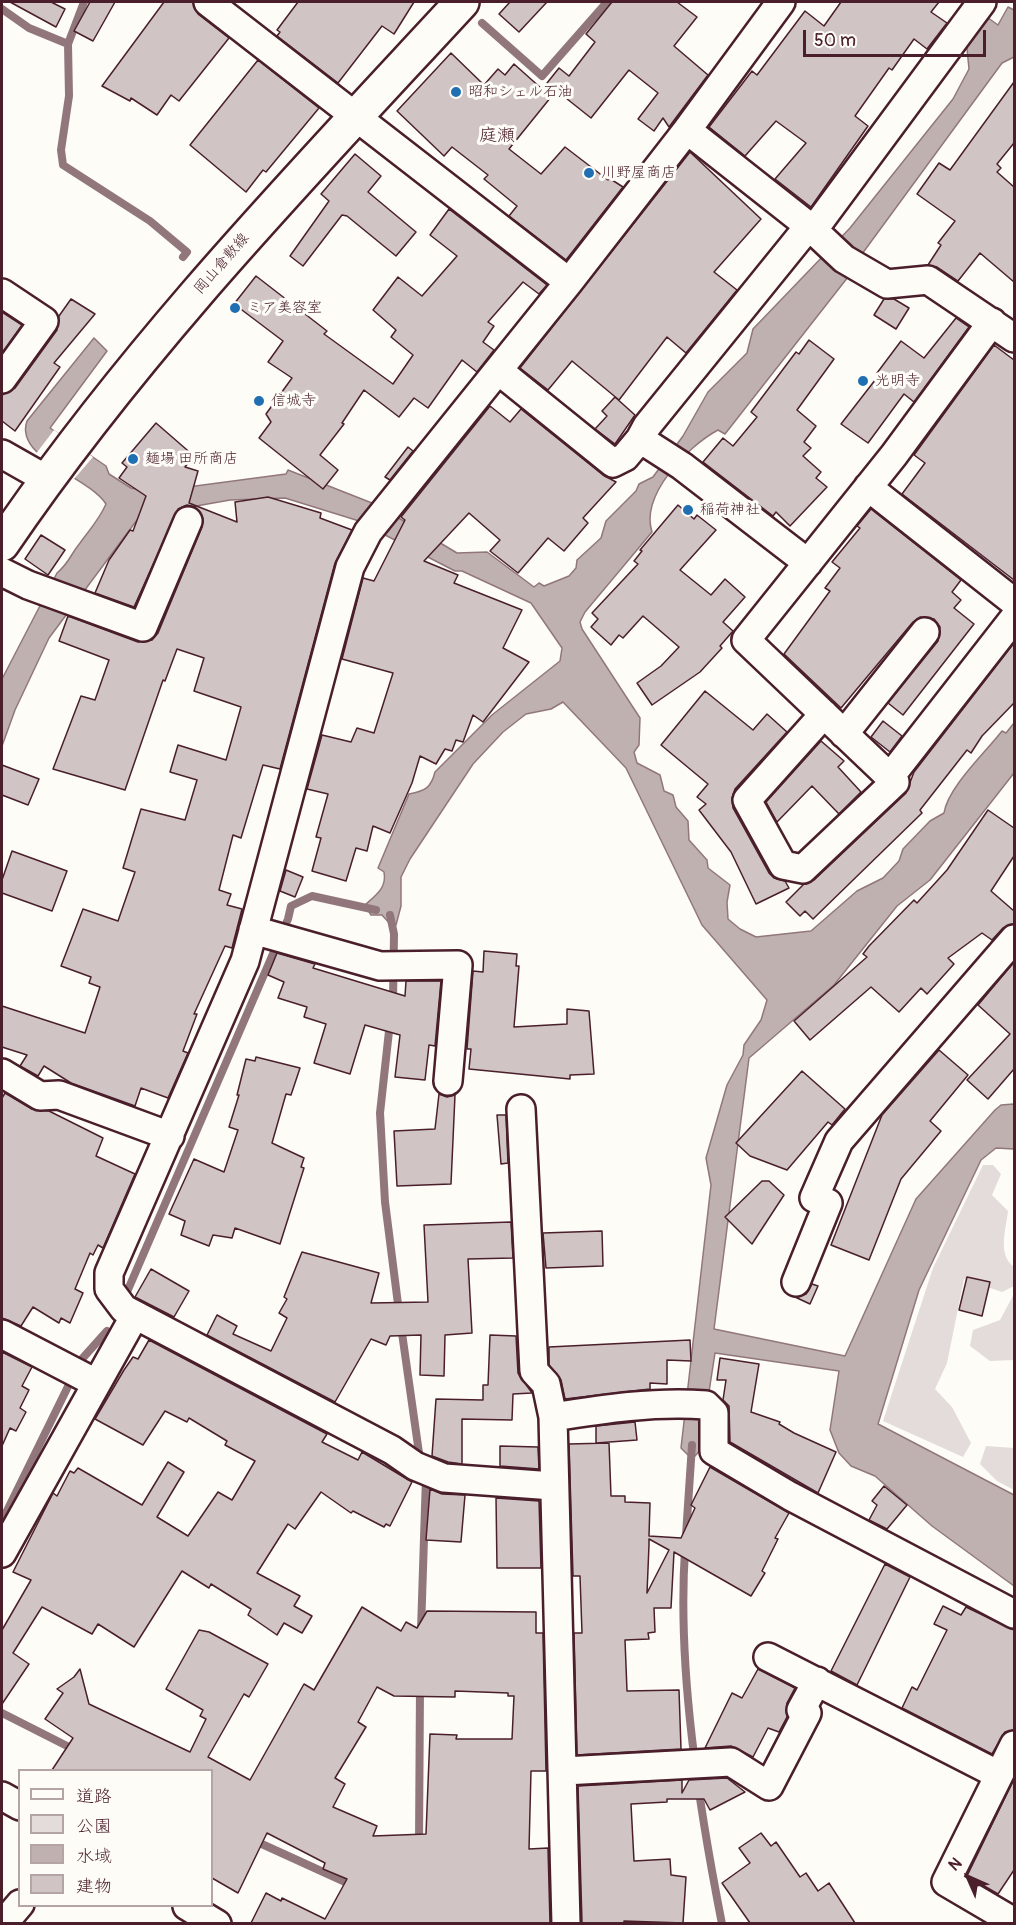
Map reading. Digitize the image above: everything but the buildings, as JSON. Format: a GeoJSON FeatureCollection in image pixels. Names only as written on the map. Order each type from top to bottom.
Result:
{"type":"FeatureCollection","features":[{"type":"Feature","properties":{"kind":"main road","name":"岡山倉敷線"},"geometry":{"type":"LineString","coordinates":[[2,543],[58,463],[161,332],[462,2]]}},
{"type":"Feature","properties":{"kind":"street"},"geometry":{"type":"LineString","coordinates":[[208,2],[569,282]]}},
{"type":"Feature","properties":{"kind":"street"},"geometry":{"type":"LineString","coordinates":[[553,1486],[453,1480],[422,1468],[124,1309],[109,1288],[109,1273],[245,961],[271,935],[350,567],[368,532],[569,282],[687,130],[781,2]]}},
{"type":"Feature","properties":{"kind":"street"},"geometry":{"type":"LineString","coordinates":[[828,244],[820,221],[982,2]]}},
{"type":"Feature","properties":{"kind":"street"},"geometry":{"type":"LineString","coordinates":[[687,130],[828,244],[887,284],[928,280],[1014,338]]}},
{"type":"Feature","properties":{"kind":"street"},"geometry":{"type":"LineString","coordinates":[[807,563],[662,453],[647,426],[717,337],[828,244]]}},
{"type":"Feature","properties":{"kind":"street"},"geometry":{"type":"LineString","coordinates":[[2,293],[44,321],[2,380]]}},
{"type":"Feature","properties":{"kind":"street"},"geometry":{"type":"LineString","coordinates":[[824,714],[747,800],[783,866],[803,869],[896,782],[746,640],[868,487],[992,322]]}},
{"type":"Feature","properties":{"kind":"street"},"geometry":{"type":"LineString","coordinates":[[499,371],[613,464],[625,457],[662,453]]}},
{"type":"Feature","properties":{"kind":"street"},"geometry":{"type":"LineString","coordinates":[[2,454],[58,463]]}},
{"type":"Feature","properties":{"kind":"street"},"geometry":{"type":"LineString","coordinates":[[868,487],[1014,602]]}},
{"type":"Feature","properties":{"kind":"street"},"geometry":{"type":"LineString","coordinates":[[2,572],[47,592],[143,627],[188,520]]}},
{"type":"Feature","properties":{"kind":"street"},"geometry":{"type":"LineString","coordinates":[[890,777],[1014,618]]}},
{"type":"Feature","properties":{"kind":"street"},"geometry":{"type":"LineString","coordinates":[[844,734],[926,632]]}},
{"type":"Feature","properties":{"kind":"street"},"geometry":{"type":"LineString","coordinates":[[271,935],[380,966],[458,965],[448,1081]]}},
{"type":"Feature","properties":{"kind":"street"},"geometry":{"type":"LineString","coordinates":[[796,1282],[828,1203],[814,1198],[839,1141],[1014,939]]}},
{"type":"Feature","properties":{"kind":"street"},"geometry":{"type":"LineString","coordinates":[[2,1073],[40,1096],[59,1095],[170,1136]]}},
{"type":"Feature","properties":{"kind":"street"},"geometry":{"type":"LineString","coordinates":[[521,1109],[534,1371],[546,1384],[553,1417],[553,1486],[564,1771],[566,1923]]}},
{"type":"Feature","properties":{"kind":"street"},"geometry":{"type":"LineString","coordinates":[[2,1553],[83,1376],[135,1315]]}},
{"type":"Feature","properties":{"kind":"street"},"geometry":{"type":"LineString","coordinates":[[2,1334],[83,1376]]}},
{"type":"Feature","properties":{"kind":"street"},"geometry":{"type":"LineString","coordinates":[[553,1417],[602,1409],[694,1404],[714,1413],[714,1451],[790,1496],[1014,1614]]}},
{"type":"Feature","properties":{"kind":"street"},"geometry":{"type":"LineString","coordinates":[[768,1657],[999,1776]]}},
{"type":"Feature","properties":{"kind":"street"},"geometry":{"type":"LineString","coordinates":[[564,1771],[731,1762],[769,1786],[807,1713],[801,1710],[817,1681]]}},
{"type":"Feature","properties":{"kind":"street"},"geometry":{"type":"LineString","coordinates":[[1014,1744],[946,1882],[1014,1922]]}},
{"type":"Feature","properties":{"kind":"street"},"geometry":{"type":"LineString","coordinates":[[2,1796],[18,1805]]}},
{"type":"Feature","properties":{"kind":"street"},"geometry":{"type":"LineString","coordinates":[[3,1923],[18,1906]]}},
{"type":"Feature","properties":{"kind":"street"},"geometry":{"type":"LineString","coordinates":[[190,1907],[217,1923]]}},
{"type":"Feature","properties":{"kind":"green space"},"geometry":{"type":"Polygon","coordinates":[[[983,1165],[993,1165],[1001,1174],[992,1195],[1008,1211],[1004,1249],[1009,1262],[1014,1267],[1014,1286],[1002,1292],[964,1279],[947,1363],[935,1389],[952,1407],[971,1443],[963,1457],[883,1421],[933,1268],[983,1165]]]}},
{"type":"Feature","properties":{"kind":"green space"},"geometry":{"type":"Polygon","coordinates":[[[1014,1294],[1014,1360],[990,1361],[970,1346],[973,1330],[1000,1320],[1014,1294]]]}},
{"type":"Feature","properties":{"kind":"green space"},"geometry":{"type":"Polygon","coordinates":[[[986,1446],[1014,1448],[1014,1490],[997,1481],[980,1464],[986,1446]]]}},
{"type":"Feature","properties":{"kind":"water"},"geometry":{"type":"Polygon","coordinates":[[[1008,7],[1014,10],[1014,57],[1002,63],[862,254],[843,273],[848,277],[725,434],[718,430],[706,437],[693,447],[669,473],[653,503],[650,518],[652,532],[585,612],[580,622],[582,629],[640,718],[639,745],[634,752],[637,763],[660,775],[664,791],[673,795],[676,807],[688,821],[689,840],[707,860],[708,868],[730,885],[727,902],[728,919],[740,929],[756,937],[811,931],[857,891],[883,878],[899,861],[903,849],[930,821],[944,813],[952,792],[960,781],[1002,731],[1006,733],[1014,723],[1014,773],[930,880],[897,906],[834,985],[749,1058],[714,1329],[845,1356],[916,1199],[995,1110],[1001,1105],[1014,1104],[1014,1149],[996,1148],[981,1160],[919,1290],[878,1424],[1014,1495],[1014,1586],[932,1526],[875,1476],[851,1466],[839,1453],[830,1430],[839,1371],[715,1353],[700,1450],[695,1456],[688,1455],[681,1448],[711,1185],[706,1158],[727,1085],[743,1055],[744,1045],[761,1020],[767,1000],[702,925],[626,768],[563,702],[551,709],[526,714],[503,732],[473,764],[410,859],[401,877],[401,906],[396,925],[391,925],[382,915],[371,915],[365,905],[377,894],[384,882],[384,872],[378,868],[409,794],[427,788],[435,772],[492,715],[560,661],[562,648],[531,603],[462,571],[455,571],[356,520],[285,498],[230,500],[140,516],[49,638],[15,710],[2,746],[2,679],[57,573],[65,565],[106,504],[84,484],[42,456],[31,446],[26,434],[27,421],[94,338],[107,351],[50,428],[106,466],[109,474],[131,488],[150,492],[286,474],[288,470],[377,505],[457,553],[487,552],[534,587],[539,583],[544,586],[569,576],[576,568],[577,560],[601,538],[606,521],[636,491],[639,484],[653,477],[683,436],[708,392],[747,353],[753,329],[850,228],[953,99],[969,69],[966,38],[984,15],[998,25],[1008,7]]]}},
{"type":"Feature","properties":{"kind":"pier"},"geometry":{"type":"Polygon","coordinates":[[[54,430],[93,457],[74,479],[35,455],[54,430]]]}},
{"type":"Feature","properties":{"kind":"waterway"},"geometry":{"type":"LineString","coordinates":[[68,44],[84,2]]}},
{"type":"Feature","properties":{"kind":"waterway"},"geometry":{"type":"LineString","coordinates":[[482,23],[542,76],[607,2]]}},
{"type":"Feature","properties":{"kind":"waterway"},"geometry":{"type":"LineString","coordinates":[[2,9],[29,28],[68,44],[69,96],[61,150],[63,165],[150,221],[187,252],[183,257]]}},
{"type":"Feature","properties":{"kind":"waterway"},"geometry":{"type":"LineString","coordinates":[[127,1292],[288,919],[291,906],[312,896],[376,910]]}},
{"type":"Feature","properties":{"kind":"waterway"},"geometry":{"type":"LineString","coordinates":[[390,915],[394,934],[393,1001]]}},
{"type":"Feature","properties":{"kind":"waterway"},"geometry":{"type":"LineString","coordinates":[[390,1022],[380,1113],[385,1202],[399,1312]]}},
{"type":"Feature","properties":{"kind":"waterway"},"geometry":{"type":"LineString","coordinates":[[401,1326],[420,1460]]}},
{"type":"Feature","properties":{"kind":"waterway"},"geometry":{"type":"LineString","coordinates":[[2,1521],[81,1360],[107,1331]]}},
{"type":"Feature","properties":{"kind":"waterway"},"geometry":{"type":"LineString","coordinates":[[686,1535],[692,1445]]}},
{"type":"Feature","properties":{"kind":"waterway"},"geometry":{"type":"LineString","coordinates":[[421,1630],[426,1477]]}},
{"type":"Feature","properties":{"kind":"waterway"},"geometry":{"type":"LineString","coordinates":[[685,1550],[683,1595],[687,1689],[705,1833],[722,1924]]}},
{"type":"Feature","properties":{"kind":"waterway"},"geometry":{"type":"LineString","coordinates":[[419,1843],[420,1687]]}},
{"type":"Feature","properties":{"kind":"waterway"},"geometry":{"type":"LineString","coordinates":[[2,1713],[75,1750]]}},
{"type":"Feature","properties":{"kind":"waterway"},"geometry":{"type":"LineString","coordinates":[[253,1840],[354,1886]]}},
{"type":"Feature","properties":{"kind":"place","name":"昭和シェル石油"},"geometry":{"type":"Point","coordinates":[456,92]}},
{"type":"Feature","properties":{"kind":"place","name":"川野屋商店"},"geometry":{"type":"Point","coordinates":[589,173]}},
{"type":"Feature","properties":{"kind":"place","name":"ミア美容室"},"geometry":{"type":"Point","coordinates":[235,308]}},
{"type":"Feature","properties":{"kind":"place","name":"光明寺"},"geometry":{"type":"Point","coordinates":[863,381]}},
{"type":"Feature","properties":{"kind":"place","name":"信城寺"},"geometry":{"type":"Point","coordinates":[259,401]}},
{"type":"Feature","properties":{"kind":"place","name":"麺場 田所商店"},"geometry":{"type":"Point","coordinates":[133,459]}},
{"type":"Feature","properties":{"kind":"place","name":"稲荷神社"},"geometry":{"type":"Point","coordinates":[688,510]}},
{"type":"Feature","properties":{"kind":"district","name":"庭瀬"},"geometry":{"type":"Point","coordinates":[497,136]}}]}
